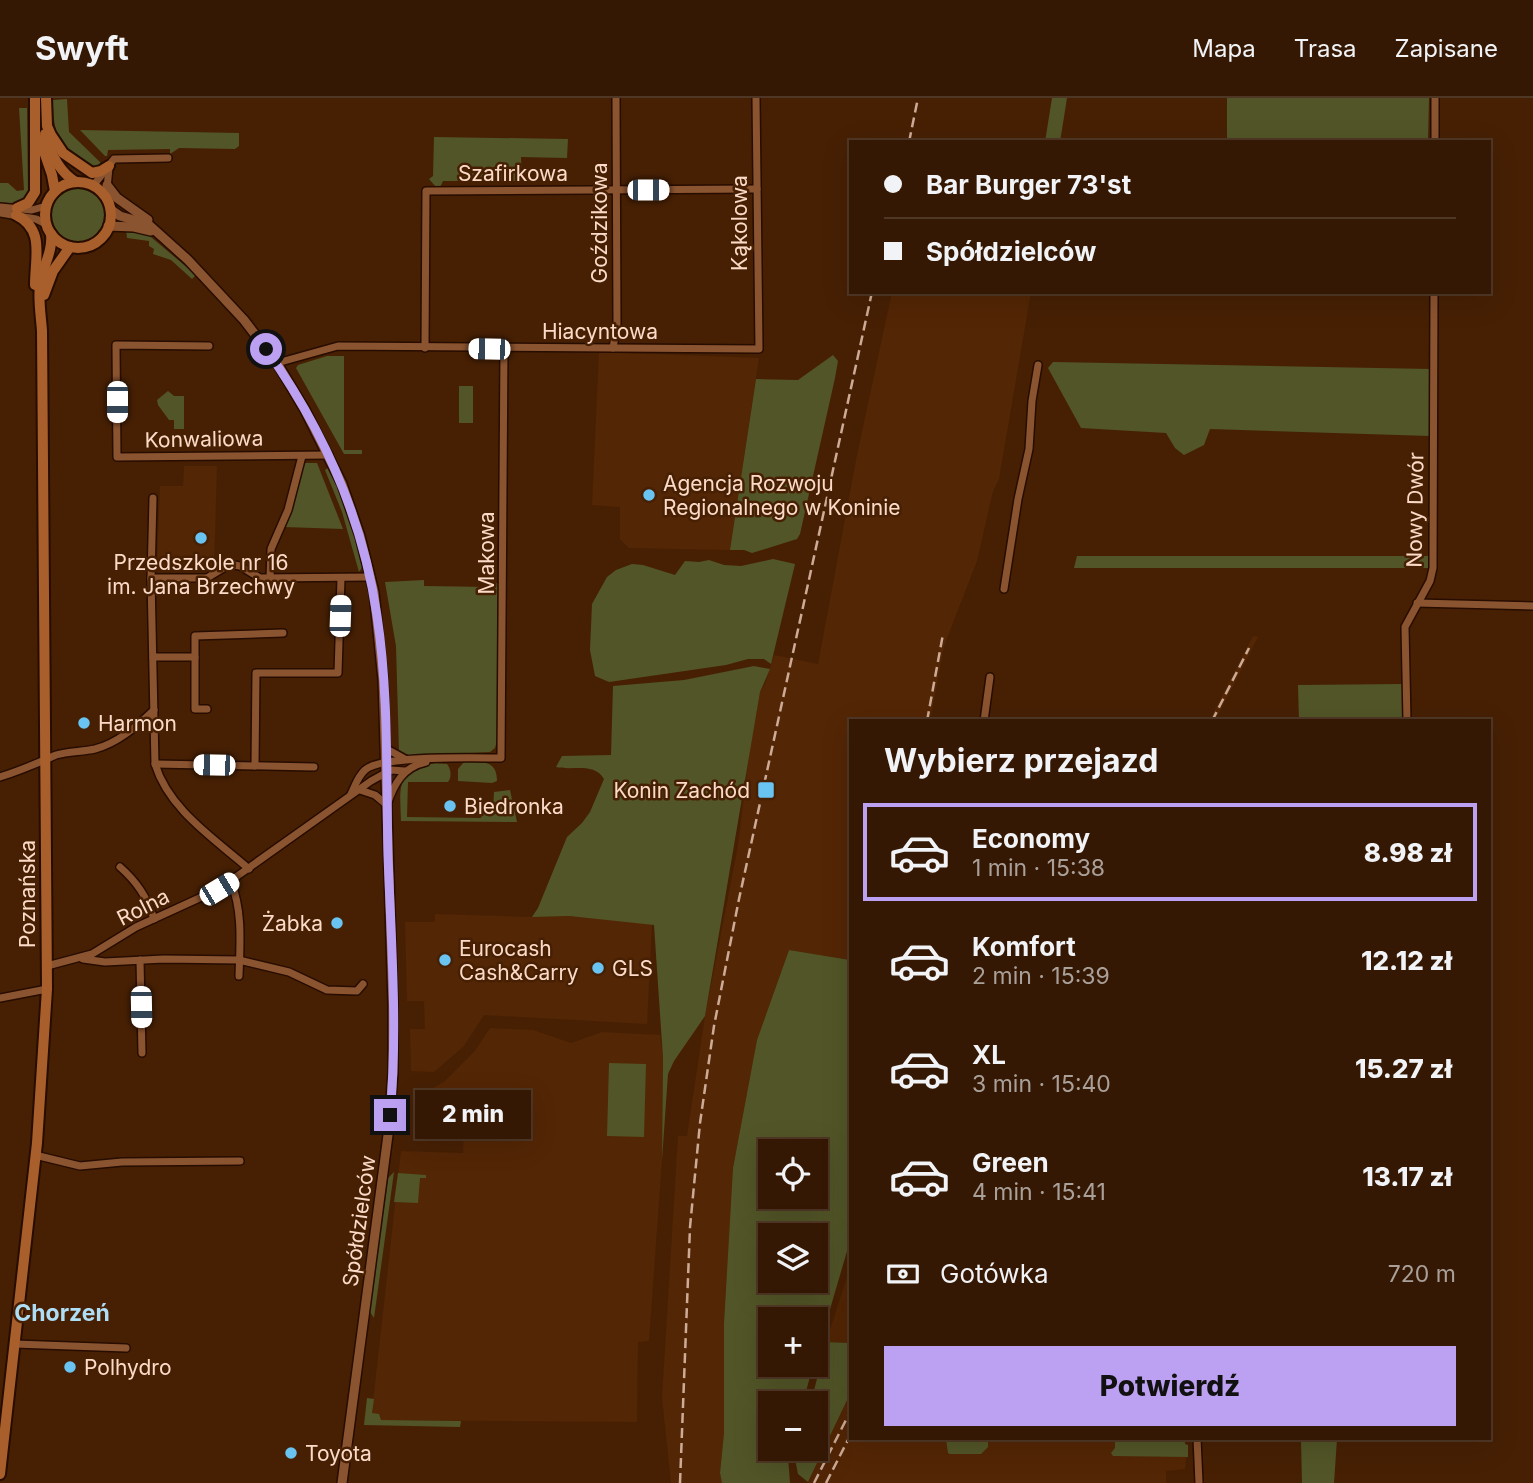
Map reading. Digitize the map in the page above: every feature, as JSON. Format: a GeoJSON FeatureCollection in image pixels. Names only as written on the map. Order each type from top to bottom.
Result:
{"type":"FeatureCollection","features":[{"type":"Feature","properties":{"kind":"main road"},"geometry":{"type":"LineString","coordinates":[[35,98],[35,192],[28,203],[16,211],[27,220],[34,234],[35,290],[41,311]]}},
{"type":"Feature","properties":{"kind":"main road"},"geometry":{"type":"LineString","coordinates":[[41,98],[41,118],[46,138],[59,166],[76,182],[93,186],[108,203],[108,226],[102,236],[94,243],[70,247],[62,243],[49,229],[46,206],[55,191],[76,182]]}},
{"type":"Feature","properties":{"kind":"main road"},"geometry":{"type":"LineString","coordinates":[[46,98],[48,130],[63,153],[92,173],[109,166]]}},
{"type":"Feature","properties":{"kind":"main road"},"geometry":{"type":"LineString","coordinates":[[41,118],[38,128],[40,145],[52,175],[55,191]]}},
{"type":"Feature","properties":{"kind":"main road","name":"Poznańska"},"geometry":{"type":"LineString","coordinates":[[0,1474],[35,1155],[47,989],[40,281],[50,252],[49,229]]}},
{"type":"Feature","properties":{"kind":"main road","name":"Poznańska"},"geometry":{"type":"LineString","coordinates":[[41,311],[48,279],[70,247]]}},
{"type":"Feature","properties":{"kind":"street","name":"Goździkowa"},"geometry":{"type":"LineString","coordinates":[[613,348],[617,324],[616,98]]}},
{"type":"Feature","properties":{"kind":"street","name":"Kąkolowa"},"geometry":{"type":"LineString","coordinates":[[756,98],[759,349]]}},
{"type":"Feature","properties":{"kind":"street"},"geometry":{"type":"LineString","coordinates":[[1434,98],[1434,140]]}},
{"type":"Feature","properties":{"kind":"street"},"geometry":{"type":"LineString","coordinates":[[93,186],[114,159],[168,158]]}},
{"type":"Feature","properties":{"kind":"street"},"geometry":{"type":"LineString","coordinates":[[108,203],[109,166]]}},
{"type":"Feature","properties":{"kind":"street"},"geometry":{"type":"LineString","coordinates":[[107,185],[117,198],[154,225],[161,237]]}},
{"type":"Feature","properties":{"kind":"street","name":"Szafirkowa"},"geometry":{"type":"LineString","coordinates":[[425,348],[426,191],[757,189]]}},
{"type":"Feature","properties":{"kind":"street","name":"Spółdzielców"},"geometry":{"type":"LineString","coordinates":[[108,203],[121,216],[148,224],[227,301],[277,363],[329,454],[354,517],[370,577],[380,641],[386,768],[393,1005],[391,1109],[342,1483]]}},
{"type":"Feature","properties":{"kind":"street"},"geometry":{"type":"LineString","coordinates":[[0,206],[36,219],[49,229]]}},
{"type":"Feature","properties":{"kind":"street"},"geometry":{"type":"LineString","coordinates":[[0,213],[36,210],[46,206]]}},
{"type":"Feature","properties":{"kind":"street"},"geometry":{"type":"LineString","coordinates":[[108,226],[134,227],[161,237]]}},
{"type":"Feature","properties":{"kind":"street","name":"Nowy Dwór"},"geometry":{"type":"LineString","coordinates":[[1406,719],[1405,627],[1430,581],[1433,568],[1434,294]]}},
{"type":"Feature","properties":{"kind":"street","name":"Konwaliowa"},"geometry":{"type":"LineString","coordinates":[[209,346],[116,345],[117,457],[329,454]]}},
{"type":"Feature","properties":{"kind":"street","name":"Hiacyntowa"},"geometry":{"type":"LineString","coordinates":[[277,363],[338,346],[759,349]]}},
{"type":"Feature","properties":{"kind":"street","name":"Makowa"},"geometry":{"type":"LineString","coordinates":[[444,759],[501,758],[504,349]]}},
{"type":"Feature","properties":{"kind":"street"},"geometry":{"type":"LineString","coordinates":[[1004,589],[1018,499],[1029,450],[1032,401],[1038,365]]}},
{"type":"Feature","properties":{"kind":"street"},"geometry":{"type":"LineString","coordinates":[[270,578],[272,545],[288,510],[302,456]]}},
{"type":"Feature","properties":{"kind":"street"},"geometry":{"type":"LineString","coordinates":[[153,498],[155,764],[159,779],[169,795],[194,821],[249,869]]}},
{"type":"Feature","properties":{"kind":"street"},"geometry":{"type":"LineString","coordinates":[[152,578],[207,578],[225,567],[237,565],[254,576],[270,578],[370,577]]}},
{"type":"Feature","properties":{"kind":"street"},"geometry":{"type":"LineString","coordinates":[[256,766],[256,673],[338,673],[341,578]]}},
{"type":"Feature","properties":{"kind":"street"},"geometry":{"type":"LineString","coordinates":[[1417,603],[1533,606]]}},
{"type":"Feature","properties":{"kind":"street"},"geometry":{"type":"LineString","coordinates":[[206,709],[195,709],[195,636],[283,633]]}},
{"type":"Feature","properties":{"kind":"street"},"geometry":{"type":"LineString","coordinates":[[153,657],[195,657]]}},
{"type":"Feature","properties":{"kind":"street"},"geometry":{"type":"LineString","coordinates":[[984,719],[990,677]]}},
{"type":"Feature","properties":{"kind":"street"},"geometry":{"type":"LineString","coordinates":[[0,777],[46,762],[57,755],[96,749],[108,744],[132,730],[154,710]]}},
{"type":"Feature","properties":{"kind":"street"},"geometry":{"type":"LineString","coordinates":[[385,748],[405,759]]}},
{"type":"Feature","properties":{"kind":"street"},"geometry":{"type":"LineString","coordinates":[[386,768],[405,759],[444,759]]}},
{"type":"Feature","properties":{"kind":"street"},"geometry":{"type":"LineString","coordinates":[[360,790],[373,794],[387,805],[392,789],[405,771],[422,763],[444,759]]}},
{"type":"Feature","properties":{"kind":"street"},"geometry":{"type":"LineString","coordinates":[[155,764],[314,767]]}},
{"type":"Feature","properties":{"kind":"street","name":"Rolna"},"geometry":{"type":"LineString","coordinates":[[351,794],[363,771],[373,765],[386,768]]}},
{"type":"Feature","properties":{"kind":"street"},"geometry":{"type":"LineString","coordinates":[[386,768],[405,771]]}},
{"type":"Feature","properties":{"kind":"street","name":"Rolna"},"geometry":{"type":"LineString","coordinates":[[47,965],[82,958],[231,881],[360,790],[386,768]]}},
{"type":"Feature","properties":{"kind":"street"},"geometry":{"type":"LineString","coordinates":[[120,867],[136,881],[149,903],[154,919]]}},
{"type":"Feature","properties":{"kind":"street"},"geometry":{"type":"LineString","coordinates":[[231,881],[237,898],[239,976]]}},
{"type":"Feature","properties":{"kind":"street"},"geometry":{"type":"LineString","coordinates":[[82,958],[105,962],[239,960],[289,972],[327,990],[357,990],[363,984]]}},
{"type":"Feature","properties":{"kind":"street"},"geometry":{"type":"LineString","coordinates":[[140,960],[142,1053]]}},
{"type":"Feature","properties":{"kind":"street"},"geometry":{"type":"LineString","coordinates":[[0,998],[47,989]]}},
{"type":"Feature","properties":{"kind":"street"},"geometry":{"type":"LineString","coordinates":[[35,1155],[80,1166],[122,1162],[240,1161]]}},
{"type":"Feature","properties":{"kind":"street"},"geometry":{"type":"LineString","coordinates":[[15,1345],[126,1348]]}},
{"type":"Feature","properties":{"kind":"street"},"geometry":{"type":"LineString","coordinates":[[1197,1440],[1199,1483]]}},
{"type":"Feature","properties":{"kind":"shaded area"},"geometry":{"type":"Polygon","coordinates":[[[892,294],[1031,294],[999,479],[993,491],[977,561],[944,646],[930,719],[849,719],[849,960],[789,950],[757,1040],[733,1168],[724,1323],[724,1433],[720,1473],[722,1483],[671,1483],[662,1398],[678,1136],[687,1136],[705,1016],[738,846],[750,747],[760,692],[774,655],[818,664],[857,455],[892,294]]]}},
{"type":"Feature","properties":{"kind":"shaded area"},"geometry":{"type":"Polygon","coordinates":[[[599,352],[759,358],[730,550],[629,548],[620,539],[620,507],[592,505],[599,352]]]}},
{"type":"Feature","properties":{"kind":"shaded area"},"geometry":{"type":"Polygon","coordinates":[[[184,466],[217,466],[214,567],[159,566],[157,562],[160,486],[183,486],[184,466]]]}},
{"type":"Feature","properties":{"kind":"shaded area"},"geometry":{"type":"Polygon","coordinates":[[[1253,636],[1258,637],[1216,719],[1210,719],[1253,636]]]}},
{"type":"Feature","properties":{"kind":"shaded area"},"geometry":{"type":"Polygon","coordinates":[[[435,914],[569,916],[652,924],[647,1024],[484,1015],[464,1046],[434,1072],[411,1071],[410,1029],[425,1029],[424,1001],[407,1001],[405,922],[433,922],[435,914]]]}},
{"type":"Feature","properties":{"kind":"shaded area"},"geometry":{"type":"Polygon","coordinates":[[[490,1028],[533,1030],[571,1043],[602,1032],[660,1035],[663,1058],[662,1160],[649,1341],[638,1342],[637,1422],[371,1420],[401,1151],[463,1153],[464,1124],[415,1121],[415,1099],[445,1081],[475,1051],[490,1028]]]}},
{"type":"Feature","properties":{"kind":"shaded area"},"geometry":{"type":"Polygon","coordinates":[[[849,1271],[849,1343],[828,1342],[828,1336],[849,1271]]]}},
{"type":"Feature","properties":{"kind":"shaded area"},"geometry":{"type":"Polygon","coordinates":[[[849,1396],[849,1440],[1185,1440],[1188,1457],[1185,1469],[1166,1471],[1166,1483],[808,1483],[818,1461],[828,1461],[828,1441],[849,1396]]]}},
{"type":"Feature","properties":{"kind":"green space"},"geometry":{"type":"Polygon","coordinates":[[[1052,98],[1067,98],[1060,140],[1045,140],[1052,98]]]}},
{"type":"Feature","properties":{"kind":"green space"},"geometry":{"type":"Polygon","coordinates":[[[1227,98],[1429,98],[1428,140],[1227,140],[1227,98]]]}},
{"type":"Feature","properties":{"kind":"green space"},"geometry":{"type":"Polygon","coordinates":[[[67,99],[69,132],[100,162],[101,166],[97,169],[68,148],[58,135],[53,115],[53,100],[67,99]]]}},
{"type":"Feature","properties":{"kind":"green space"},"geometry":{"type":"Polygon","coordinates":[[[19,108],[27,108],[28,195],[13,204],[0,203],[0,183],[8,183],[17,191],[24,190],[19,108]]]}},
{"type":"Feature","properties":{"kind":"green space"},"geometry":{"type":"Polygon","coordinates":[[[80,130],[239,133],[239,146],[235,149],[179,148],[170,154],[170,149],[108,150],[105,156],[80,130]]]}},
{"type":"Feature","properties":{"kind":"green space"},"geometry":{"type":"Polygon","coordinates":[[[434,137],[568,139],[567,158],[521,157],[522,181],[443,181],[440,187],[436,187],[429,179],[433,176],[434,137]]]}},
{"type":"Feature","properties":{"kind":"green space"},"geometry":{"type":"Polygon","coordinates":[[[78,189],[88,191],[96,197],[102,205],[102,225],[96,233],[88,239],[78,241],[68,239],[60,233],[54,225],[52,215],[54,205],[60,197],[68,191],[78,189]]]}},
{"type":"Feature","properties":{"kind":"green space"},"geometry":{"type":"Polygon","coordinates":[[[126,229],[145,232],[196,275],[192,279],[171,260],[153,254],[154,249],[149,246],[149,241],[127,238],[126,229]]]}},
{"type":"Feature","properties":{"kind":"green space"},"geometry":{"type":"Polygon","coordinates":[[[833,355],[838,361],[835,378],[800,534],[797,539],[752,553],[730,550],[756,379],[798,380],[833,355]]]}},
{"type":"Feature","properties":{"kind":"green space"},"geometry":{"type":"Polygon","coordinates":[[[327,356],[344,356],[344,450],[362,450],[362,454],[344,454],[296,368],[327,356]]]}},
{"type":"Feature","properties":{"kind":"green space"},"geometry":{"type":"Polygon","coordinates":[[[1053,362],[1431,369],[1430,436],[1210,429],[1204,445],[1184,455],[1175,448],[1166,433],[1081,428],[1048,368],[1053,362]]]}},
{"type":"Feature","properties":{"kind":"green space"},"geometry":{"type":"Polygon","coordinates":[[[459,386],[473,386],[473,423],[459,423],[459,386]]]}},
{"type":"Feature","properties":{"kind":"green space"},"geometry":{"type":"Polygon","coordinates":[[[168,391],[174,396],[184,396],[184,429],[174,429],[174,420],[169,420],[158,405],[157,400],[168,391]]]}},
{"type":"Feature","properties":{"kind":"green space"},"geometry":{"type":"Polygon","coordinates":[[[303,463],[317,463],[343,529],[284,527],[303,463]]]}},
{"type":"Feature","properties":{"kind":"green space"},"geometry":{"type":"Polygon","coordinates":[[[329,467],[356,541],[363,566],[359,572],[342,512],[325,470],[329,467]]]}},
{"type":"Feature","properties":{"kind":"green space"},"geometry":{"type":"Polygon","coordinates":[[[1077,556],[1430,556],[1430,568],[1074,568],[1077,556]]]}},
{"type":"Feature","properties":{"kind":"green space"},"geometry":{"type":"Polygon","coordinates":[[[773,559],[795,564],[771,664],[764,659],[748,659],[726,665],[609,682],[595,676],[590,650],[592,604],[607,577],[616,570],[632,564],[675,575],[685,561],[709,560],[724,565],[741,566],[773,559]]]}},
{"type":"Feature","properties":{"kind":"green space"},"geometry":{"type":"Polygon","coordinates":[[[424,580],[424,586],[490,587],[491,580],[498,584],[497,741],[490,752],[410,756],[399,752],[396,646],[385,582],[424,580]]]}},
{"type":"Feature","properties":{"kind":"green space"},"geometry":{"type":"Polygon","coordinates":[[[754,666],[770,669],[760,692],[705,1016],[668,1074],[662,1160],[663,1058],[654,925],[569,916],[532,917],[567,837],[590,812],[604,779],[589,769],[556,767],[562,756],[611,755],[613,686],[684,680],[754,666]]]}},
{"type":"Feature","properties":{"kind":"green space"},"geometry":{"type":"Polygon","coordinates":[[[1402,684],[1404,719],[1299,719],[1298,685],[1402,684]]]}},
{"type":"Feature","properties":{"kind":"green space"},"geometry":{"type":"Polygon","coordinates":[[[464,762],[491,765],[497,781],[458,781],[458,769],[464,762]]]}},
{"type":"Feature","properties":{"kind":"green space"},"geometry":{"type":"Polygon","coordinates":[[[447,764],[450,773],[448,782],[408,782],[407,817],[481,818],[482,812],[493,812],[494,792],[510,790],[517,822],[401,821],[401,790],[406,776],[422,766],[447,764]]]}},
{"type":"Feature","properties":{"kind":"green space"},"geometry":{"type":"Polygon","coordinates":[[[789,950],[849,960],[849,1244],[828,1316],[828,1307],[758,1307],[758,1377],[810,1377],[806,1391],[758,1391],[758,1461],[788,1461],[790,1483],[722,1483],[720,1473],[724,1433],[724,1323],[733,1168],[757,1040],[789,950]]]}},
{"type":"Feature","properties":{"kind":"green space"},"geometry":{"type":"Polygon","coordinates":[[[609,1063],[646,1064],[644,1137],[607,1136],[609,1063]]]}},
{"type":"Feature","properties":{"kind":"green space"},"geometry":{"type":"Polygon","coordinates":[[[394,1172],[374,1318],[370,1312],[388,1178],[394,1172]]]}},
{"type":"Feature","properties":{"kind":"green space"},"geometry":{"type":"Polygon","coordinates":[[[398,1173],[426,1175],[426,1178],[420,1178],[418,1203],[394,1202],[398,1173]]]}},
{"type":"Feature","properties":{"kind":"green space"},"geometry":{"type":"Polygon","coordinates":[[[828,1342],[849,1343],[849,1396],[828,1440],[828,1391],[814,1391],[817,1377],[828,1377],[828,1342]]]}},
{"type":"Feature","properties":{"kind":"green space"},"geometry":{"type":"Polygon","coordinates":[[[367,1398],[374,1399],[372,1413],[379,1414],[381,1420],[461,1421],[460,1427],[364,1425],[367,1398]]]}},
{"type":"Feature","properties":{"kind":"green space"},"geometry":{"type":"Polygon","coordinates":[[[946,1440],[988,1440],[988,1447],[981,1454],[948,1453],[946,1440]]]}},
{"type":"Feature","properties":{"kind":"green space"},"geometry":{"type":"Polygon","coordinates":[[[1115,1440],[1185,1440],[1188,1457],[1113,1456],[1111,1453],[1115,1448],[1115,1440]]]}},
{"type":"Feature","properties":{"kind":"green space"},"geometry":{"type":"Polygon","coordinates":[[[1301,1440],[1337,1440],[1334,1483],[1302,1483],[1301,1440]]]}},
{"type":"Feature","properties":{"kind":"green space"},"geometry":{"type":"Polygon","coordinates":[[[795,1461],[818,1461],[808,1482],[798,1474],[795,1461]]]}},
{"type":"Feature","properties":{"kind":"railway"},"geometry":{"type":"LineString","coordinates":[[909,140],[918,98]]}},
{"type":"Feature","properties":{"kind":"railway"},"geometry":{"type":"LineString","coordinates":[[680,1483],[690,1227],[700,1123],[714,1026],[739,899],[872,294]]}},
{"type":"Feature","properties":{"kind":"railway"},"geometry":{"type":"LineString","coordinates":[[927,719],[943,634]]}},
{"type":"Feature","properties":{"kind":"railway"},"geometry":{"type":"LineString","coordinates":[[1213,719],[1249,648]]}},
{"type":"Feature","properties":{"kind":"railway"},"geometry":{"type":"LineString","coordinates":[[814,1483],[849,1414]]}},
{"type":"Feature","properties":{"kind":"railway"},"geometry":{"type":"LineString","coordinates":[[826,1483],[849,1438]]}},
{"type":"Feature","properties":{"kind":"place","name":"Agencja Rozwoju Regionalnego w Koninie"},"geometry":{"type":"Point","coordinates":[649,495]}},
{"type":"Feature","properties":{"kind":"place","name":"Przedszkole nr 16 im. Jana Brzechwy"},"geometry":{"type":"Point","coordinates":[201,538]}},
{"type":"Feature","properties":{"kind":"place","name":"Harmon"},"geometry":{"type":"Point","coordinates":[84,723]}},
{"type":"Feature","properties":{"kind":"place","name":"Konin Zachód"},"geometry":{"type":"Point","coordinates":[766,790]}},
{"type":"Feature","properties":{"kind":"place","name":"Biedronka"},"geometry":{"type":"Point","coordinates":[450,806]}},
{"type":"Feature","properties":{"kind":"place","name":"Żabka"},"geometry":{"type":"Point","coordinates":[337,923]}},
{"type":"Feature","properties":{"kind":"place","name":"Eurocash Cash&Carry"},"geometry":{"type":"Point","coordinates":[445,960]}},
{"type":"Feature","properties":{"kind":"place","name":"GLS"},"geometry":{"type":"Point","coordinates":[598,968]}},
{"type":"Feature","properties":{"kind":"place","name":"Polhydro"},"geometry":{"type":"Point","coordinates":[70,1367]}},
{"type":"Feature","properties":{"kind":"place","name":"Toyota"},"geometry":{"type":"Point","coordinates":[291,1453]}},
{"type":"Feature","properties":{"kind":"district","name":"Chorzeń"},"geometry":{"type":"Point","coordinates":[62,1313]}},
{"type":"Feature","properties":{"kind":"route"},"geometry":{"type":"LineString","coordinates":[[266,349],[300,400],[342,484],[367,560],[378,619],[382,663],[394,1044],[390,1115]]}}]}
